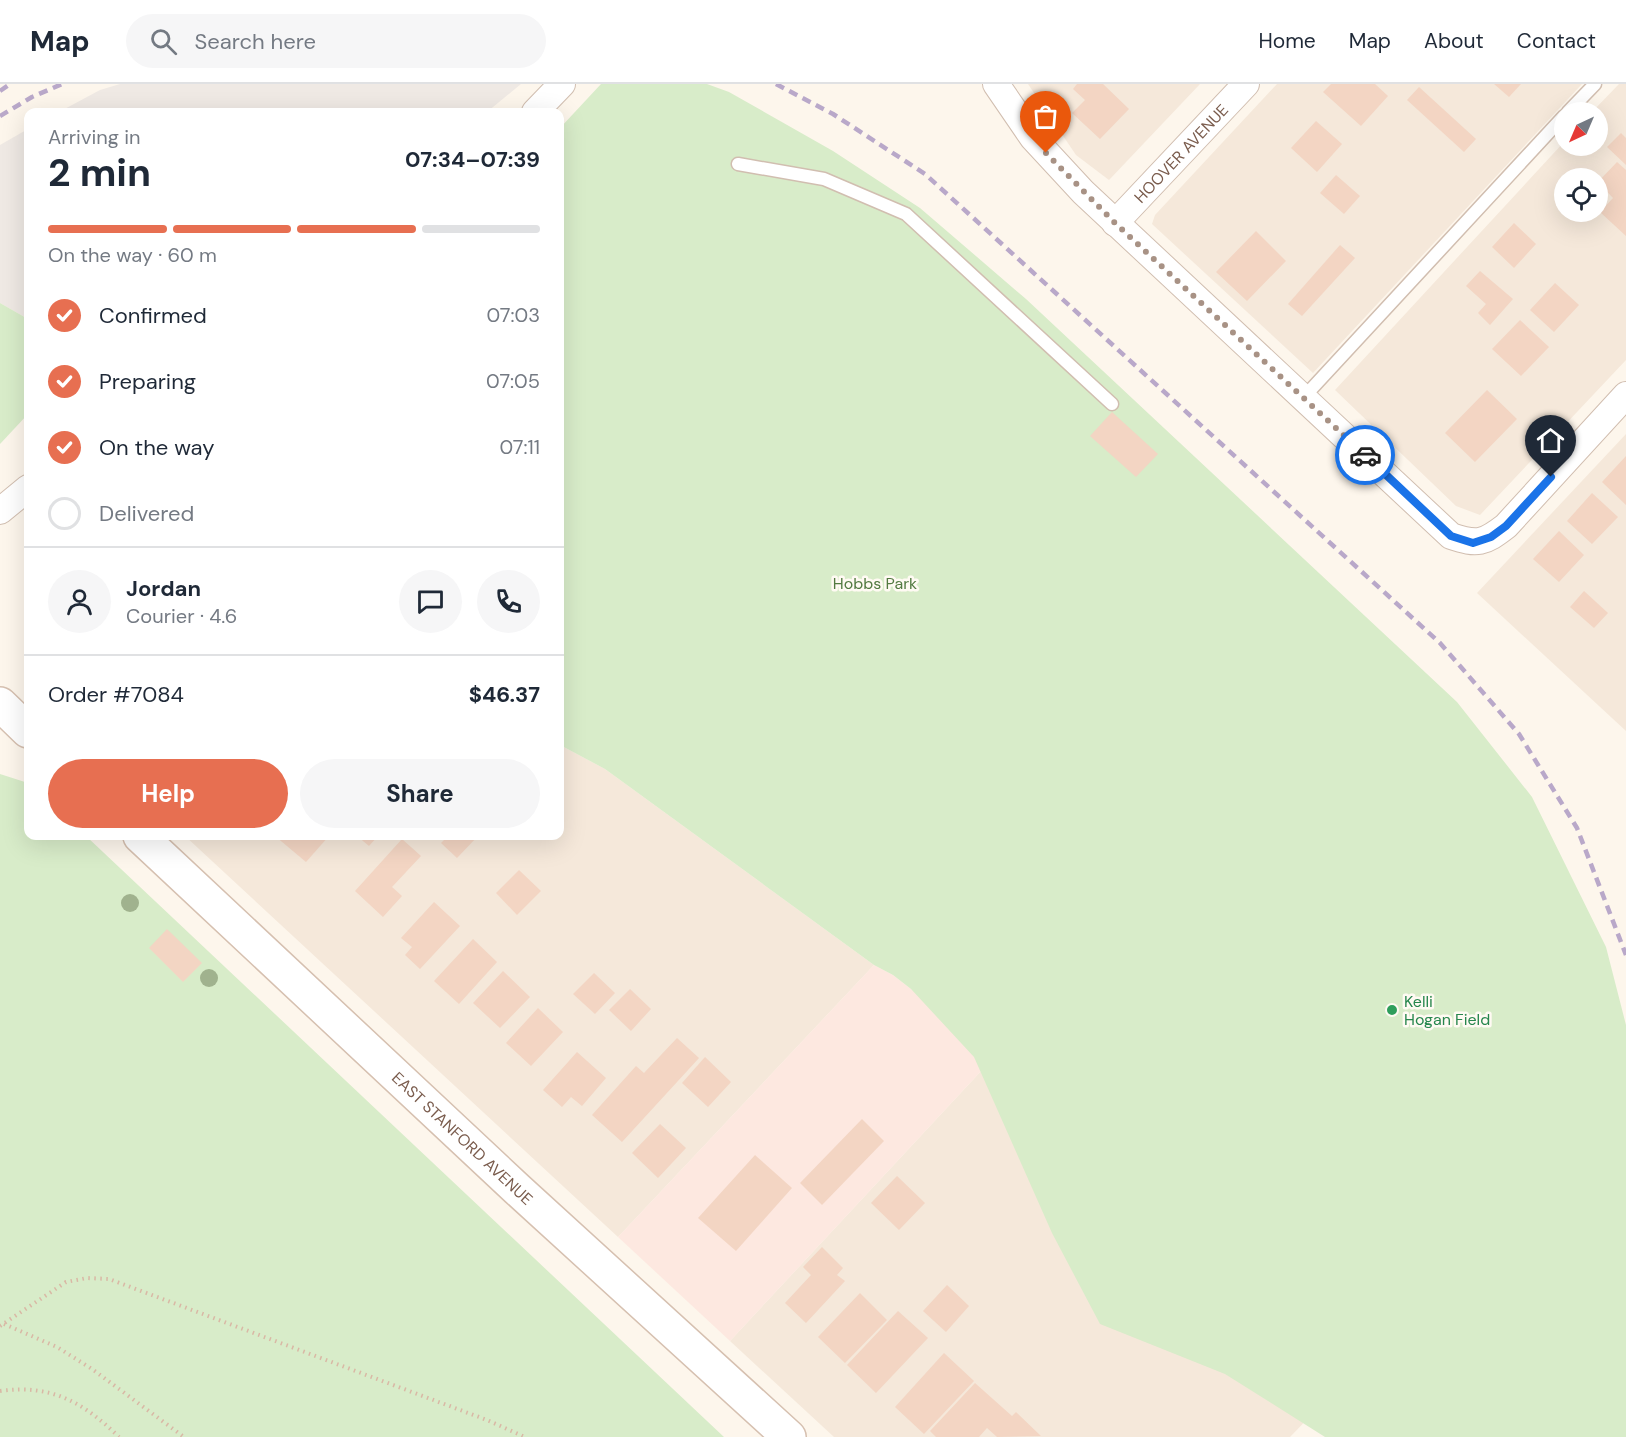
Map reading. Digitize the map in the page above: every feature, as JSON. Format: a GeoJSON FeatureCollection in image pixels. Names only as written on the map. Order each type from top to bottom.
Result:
{"type":"FeatureCollection","features":[{"type":"Feature","properties":{"kind":"main road"},"geometry":{"type":"LineString","coordinates":[[0,704],[24,727]]}},
{"type":"Feature","properties":{"kind":"main road","name":"EAST STANFORD AVENUE"},"geometry":{"type":"LineString","coordinates":[[144,840],[517,1189],[789,1437]]}},
{"type":"Feature","properties":{"kind":"street"},"geometry":{"type":"LineString","coordinates":[[539,108],[562,84]]}},
{"type":"Feature","properties":{"kind":"street"},"geometry":{"type":"LineString","coordinates":[[996,84],[1052,161],[1115,223],[1451,536],[1473,543],[1491,537],[1506,526],[1626,395]]}},
{"type":"Feature","properties":{"kind":"street","name":"HOOVER AVENUE"},"geometry":{"type":"LineString","coordinates":[[1115,223],[1246,84]]}},
{"type":"Feature","properties":{"kind":"street"},"geometry":{"type":"LineString","coordinates":[[0,511],[24,491]]}},
{"type":"Feature","properties":{"kind":"lane"},"geometry":{"type":"LineString","coordinates":[[1578,102],[1595,84]]}},
{"type":"Feature","properties":{"kind":"lane"},"geometry":{"type":"LineString","coordinates":[[1304,397],[1554,127]]}},
{"type":"Feature","properties":{"kind":"lane"},"geometry":{"type":"LineString","coordinates":[[738,164],[825,179],[906,214],[1112,404]]}},
{"type":"Feature","properties":{"kind":"path"},"geometry":{"type":"LineString","coordinates":[[2,1325],[66,1282],[87,1278],[109,1279],[486,1420],[525,1437]]}},
{"type":"Feature","properties":{"kind":"path"},"geometry":{"type":"LineString","coordinates":[[2,1325],[57,1347],[92,1369],[184,1437]]}},
{"type":"Feature","properties":{"kind":"path"},"geometry":{"type":"LineString","coordinates":[[0,1391],[22,1388],[47,1390],[97,1416],[118,1437]]}},
{"type":"Feature","properties":{"kind":"shaded area"},"geometry":{"type":"Polygon","coordinates":[[[120,84],[521,84],[492,108],[66,108],[100,90],[120,84]]]}},
{"type":"Feature","properties":{"kind":"shaded area"},"geometry":{"type":"Polygon","coordinates":[[[1028,84],[1200,84],[1109,180],[1076,155],[1028,84]]]}},
{"type":"Feature","properties":{"kind":"shaded area"},"geometry":{"type":"Polygon","coordinates":[[[1277,84],[1582,84],[1565,102],[1554,102],[1554,114],[1313,373],[1152,224],[1155,215],[1277,84]]]}},
{"type":"Feature","properties":{"kind":"shaded area"},"geometry":{"type":"Polygon","coordinates":[[[1619,84],[1626,84],[1626,360],[1480,515],[1456,506],[1335,390],[1554,153],[1554,156],[1608,156],[1608,102],[1602,102],[1619,84]]]}},
{"type":"Feature","properties":{"kind":"shaded area"},"geometry":{"type":"Polygon","coordinates":[[[24,131],[24,317],[0,303],[0,145],[24,131]]]}},
{"type":"Feature","properties":{"kind":"shaded area"},"geometry":{"type":"Polygon","coordinates":[[[1626,434],[1626,731],[1477,593],[1626,434]]]}},
{"type":"Feature","properties":{"kind":"shaded area"},"geometry":{"type":"Polygon","coordinates":[[[564,747],[605,769],[874,965],[618,1237],[189,840],[564,840],[564,747]]]}},
{"type":"Feature","properties":{"kind":"shaded area"},"geometry":{"type":"Polygon","coordinates":[[[874,965],[893,975],[996,1055],[730,1341],[618,1237],[874,965]]]}},
{"type":"Feature","properties":{"kind":"shaded area"},"geometry":{"type":"Polygon","coordinates":[[[996,1055],[1350,1375],[1290,1437],[834,1437],[730,1341],[996,1055]]]}},
{"type":"Feature","properties":{"kind":"green space","name":"Hobbs Park"},"geometry":{"type":"Polygon","coordinates":[[[601,84],[707,84],[729,92],[833,151],[920,208],[1026,299],[1457,702],[1532,797],[1606,947],[1626,1025],[1626,1437],[1325,1437],[1225,1374],[1100,1324],[1052,1233],[974,1057],[911,989],[893,975],[874,965],[605,769],[564,747],[564,124],[601,84]]]}},
{"type":"Feature","properties":{"kind":"green space"},"geometry":{"type":"Polygon","coordinates":[[[0,303],[24,317],[24,418],[0,444],[0,303]]]}},
{"type":"Feature","properties":{"kind":"green space"},"geometry":{"type":"Polygon","coordinates":[[[0,774],[24,782],[24,840],[90,840],[724,1437],[0,1437],[0,774]]]}},
{"type":"Feature","properties":{"kind":"building"},"geometry":{"type":"Polygon","coordinates":[[[1077,84],[1103,84],[1129,109],[1100,139],[1072,113],[1085,100],[1073,89],[1077,84]]]}},
{"type":"Feature","properties":{"kind":"building"},"geometry":{"type":"Polygon","coordinates":[[[1331,84],[1375,84],[1388,96],[1361,126],[1323,92],[1331,84]]]}},
{"type":"Feature","properties":{"kind":"building"},"geometry":{"type":"Polygon","coordinates":[[[1494,84],[1521,84],[1509,97],[1494,84]]]}},
{"type":"Feature","properties":{"kind":"building"},"geometry":{"type":"Polygon","coordinates":[[[1419,87],[1476,139],[1464,152],[1407,100],[1419,87]]]}},
{"type":"Feature","properties":{"kind":"building"},"geometry":{"type":"Polygon","coordinates":[[[1316,121],[1342,144],[1317,172],[1291,148],[1316,121]]]}},
{"type":"Feature","properties":{"kind":"building"},"geometry":{"type":"Polygon","coordinates":[[[1621,133],[1626,138],[1626,165],[1608,148],[1621,133]]]}},
{"type":"Feature","properties":{"kind":"building"},"geometry":{"type":"Polygon","coordinates":[[[1617,162],[1626,170],[1626,236],[1608,219],[1608,203],[1613,198],[1608,193],[1608,171],[1617,162]]]}},
{"type":"Feature","properties":{"kind":"building"},"geometry":{"type":"Polygon","coordinates":[[[1336,175],[1360,196],[1344,214],[1320,193],[1336,175]]]}},
{"type":"Feature","properties":{"kind":"building"},"geometry":{"type":"Polygon","coordinates":[[[1514,223],[1536,244],[1514,268],[1492,247],[1514,223]]]}},
{"type":"Feature","properties":{"kind":"building"},"geometry":{"type":"Polygon","coordinates":[[[1256,231],[1286,261],[1247,301],[1216,272],[1256,231]]]}},
{"type":"Feature","properties":{"kind":"building"},"geometry":{"type":"Polygon","coordinates":[[[1340,245],[1355,258],[1302,316],[1288,304],[1340,245]]]}},
{"type":"Feature","properties":{"kind":"building"},"geometry":{"type":"Polygon","coordinates":[[[1480,271],[1513,299],[1490,325],[1478,313],[1486,304],[1466,286],[1480,271]]]}},
{"type":"Feature","properties":{"kind":"building"},"geometry":{"type":"Polygon","coordinates":[[[1555,283],[1579,305],[1554,332],[1530,310],[1555,283]]]}},
{"type":"Feature","properties":{"kind":"building"},"geometry":{"type":"Polygon","coordinates":[[[1520,320],[1549,347],[1521,376],[1492,349],[1520,320]]]}},
{"type":"Feature","properties":{"kind":"building"},"geometry":{"type":"Polygon","coordinates":[[[1487,390],[1517,419],[1475,462],[1445,433],[1487,390]]]}},
{"type":"Feature","properties":{"kind":"building"},"geometry":{"type":"Polygon","coordinates":[[[1112,412],[1158,454],[1136,477],[1090,436],[1112,412]]]}},
{"type":"Feature","properties":{"kind":"building"},"geometry":{"type":"Polygon","coordinates":[[[1626,456],[1626,505],[1602,482],[1626,456]]]}},
{"type":"Feature","properties":{"kind":"building"},"geometry":{"type":"Polygon","coordinates":[[[1592,493],[1618,517],[1592,544],[1567,521],[1592,493]]]}},
{"type":"Feature","properties":{"kind":"building"},"geometry":{"type":"Polygon","coordinates":[[[1559,531],[1584,555],[1559,582],[1533,559],[1559,531]]]}},
{"type":"Feature","properties":{"kind":"building"},"geometry":{"type":"Polygon","coordinates":[[[1584,591],[1608,613],[1594,628],[1570,607],[1584,591]]]}},
{"type":"Feature","properties":{"kind":"building"},"geometry":{"type":"Polygon","coordinates":[[[280,840],[325,840],[306,862],[280,840]]]}},
{"type":"Feature","properties":{"kind":"building"},"geometry":{"type":"Polygon","coordinates":[[[362,840],[374,840],[369,846],[362,840]]]}},
{"type":"Feature","properties":{"kind":"building"},"geometry":{"type":"Polygon","coordinates":[[[401,840],[421,856],[392,887],[402,896],[383,917],[355,891],[401,840]]]}},
{"type":"Feature","properties":{"kind":"building"},"geometry":{"type":"Polygon","coordinates":[[[444,840],[474,840],[457,858],[441,843],[444,840]]]}},
{"type":"Feature","properties":{"kind":"building"},"geometry":{"type":"Polygon","coordinates":[[[519,870],[541,891],[517,915],[496,893],[519,870]]]}},
{"type":"Feature","properties":{"kind":"building"},"geometry":{"type":"Polygon","coordinates":[[[434,902],[460,926],[420,969],[405,955],[412,947],[401,938],[434,902]]]}},
{"type":"Feature","properties":{"kind":"building"},"geometry":{"type":"Polygon","coordinates":[[[167,929],[202,963],[183,982],[149,948],[167,929]]]}},
{"type":"Feature","properties":{"kind":"building"},"geometry":{"type":"Polygon","coordinates":[[[473,939],[497,962],[459,1004],[434,981],[473,939]]]}},
{"type":"Feature","properties":{"kind":"building"},"geometry":{"type":"Polygon","coordinates":[[[503,971],[530,997],[500,1028],[473,1003],[503,971]]]}},
{"type":"Feature","properties":{"kind":"building"},"geometry":{"type":"Polygon","coordinates":[[[594,973],[615,993],[595,1014],[573,994],[594,973]]]}},
{"type":"Feature","properties":{"kind":"building"},"geometry":{"type":"Polygon","coordinates":[[[630,989],[651,1009],[631,1031],[609,1010],[630,989]]]}},
{"type":"Feature","properties":{"kind":"building"},"geometry":{"type":"Polygon","coordinates":[[[538,1008],[563,1032],[531,1066],[506,1043],[538,1008]]]}},
{"type":"Feature","properties":{"kind":"building"},"geometry":{"type":"Polygon","coordinates":[[[677,1038],[699,1058],[622,1142],[592,1115],[636,1066],[644,1073],[677,1038]]]}},
{"type":"Feature","properties":{"kind":"building"},"geometry":{"type":"Polygon","coordinates":[[[577,1052],[606,1078],[582,1106],[571,1097],[562,1107],[543,1090],[577,1052]]]}},
{"type":"Feature","properties":{"kind":"building"},"geometry":{"type":"Polygon","coordinates":[[[705,1057],[731,1082],[708,1107],[682,1083],[705,1057]]]}},
{"type":"Feature","properties":{"kind":"building"},"geometry":{"type":"Polygon","coordinates":[[[862,1119],[884,1141],[822,1205],[800,1183],[862,1119]]]}},
{"type":"Feature","properties":{"kind":"building"},"geometry":{"type":"Polygon","coordinates":[[[660,1124],[686,1148],[658,1178],[632,1153],[660,1124]]]}},
{"type":"Feature","properties":{"kind":"building"},"geometry":{"type":"Polygon","coordinates":[[[755,1155],[792,1188],[736,1251],[698,1218],[755,1155]]]}},
{"type":"Feature","properties":{"kind":"building"},"geometry":{"type":"Polygon","coordinates":[[[897,1176],[925,1203],[899,1230],[871,1203],[897,1176]]]}},
{"type":"Feature","properties":{"kind":"building"},"geometry":{"type":"Polygon","coordinates":[[[822,1247],[843,1268],[837,1275],[845,1281],[806,1323],[785,1303],[811,1275],[803,1267],[822,1247]]]}},
{"type":"Feature","properties":{"kind":"building"},"geometry":{"type":"Polygon","coordinates":[[[947,1285],[969,1306],[946,1332],[923,1311],[947,1285]]]}},
{"type":"Feature","properties":{"kind":"building"},"geometry":{"type":"Polygon","coordinates":[[[860,1293],[887,1320],[845,1363],[818,1337],[860,1293]]]}},
{"type":"Feature","properties":{"kind":"building"},"geometry":{"type":"Polygon","coordinates":[[[898,1311],[928,1338],[876,1393],[847,1365],[898,1311]]]}},
{"type":"Feature","properties":{"kind":"building"},"geometry":{"type":"Polygon","coordinates":[[[944,1353],[974,1381],[924,1434],[895,1407],[944,1353]]]}},
{"type":"Feature","properties":{"kind":"building"},"geometry":{"type":"Polygon","coordinates":[[[975,1383],[1012,1416],[1016,1412],[1041,1436],[997,1437],[987,1428],[979,1437],[936,1437],[930,1431],[975,1383]]]}},
{"type":"Feature","properties":{"kind":"railway"},"geometry":{"type":"LineString","coordinates":[[0,91],[10,84]]}},
{"type":"Feature","properties":{"kind":"railway"},"geometry":{"type":"LineString","coordinates":[[0,116],[32,97],[62,84]]}},
{"type":"Feature","properties":{"kind":"railway"},"geometry":{"type":"LineString","coordinates":[[776,84],[833,114],[925,174],[1440,643],[1519,734],[1577,828],[1626,955]]}},
{"type":"Feature","properties":{"kind":"way so far"},"geometry":{"type":"LineString","coordinates":[[1046,153],[1115,223],[1365,455]]}},
{"type":"Feature","properties":{"kind":"place","name":"Kelli Hogan Field"},"geometry":{"type":"Point","coordinates":[1392,1010]}},
{"type":"Feature","properties":{"kind":"route"},"geometry":{"type":"LineString","coordinates":[[1365,455],[1451,536],[1473,543],[1491,537],[1506,526],[1551,477]]}}]}
